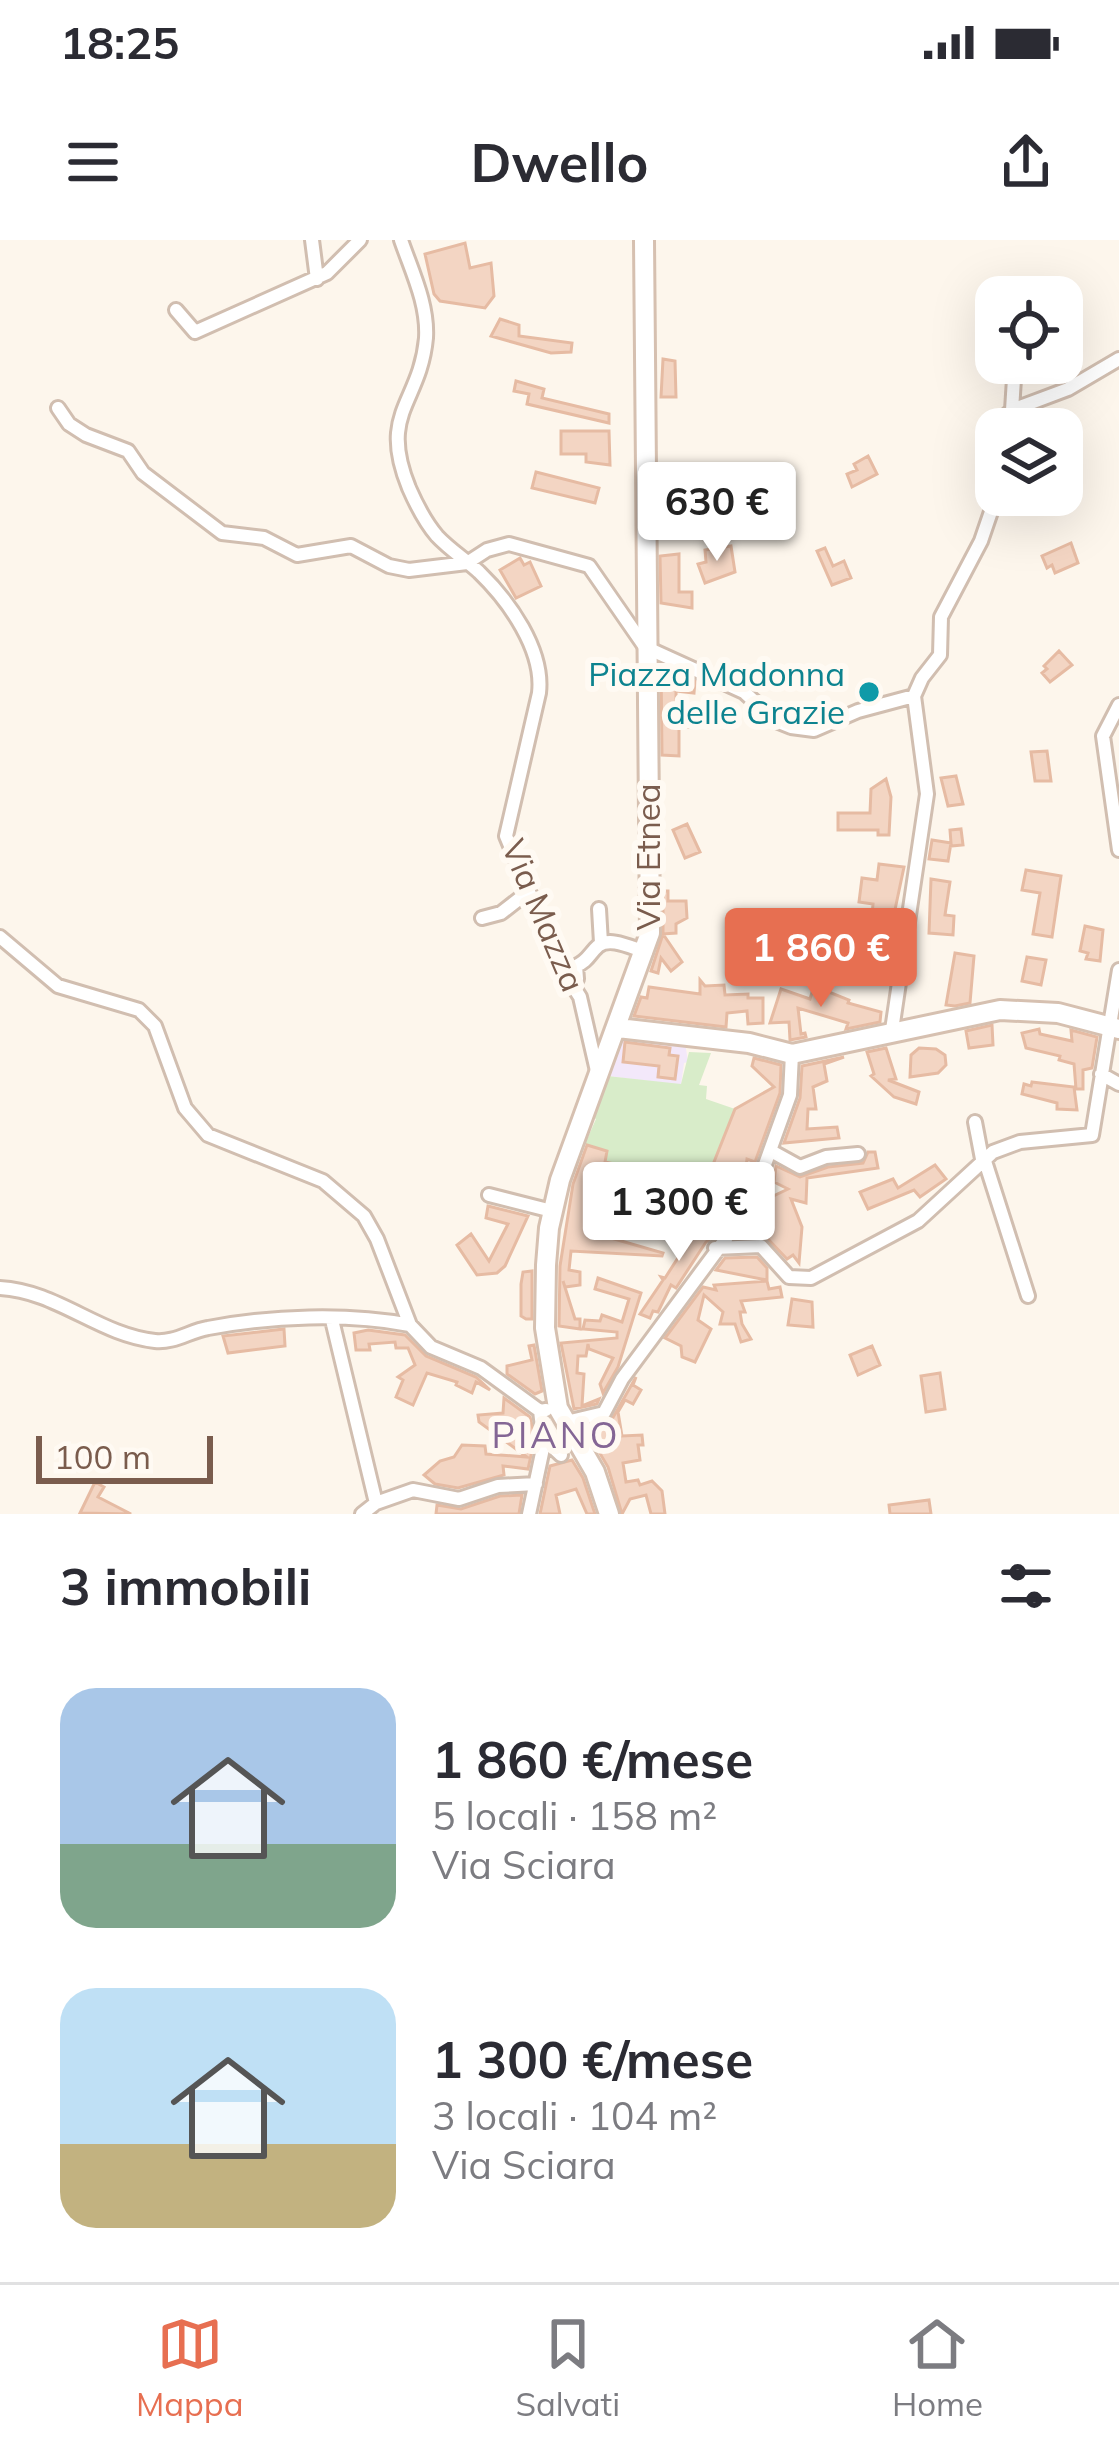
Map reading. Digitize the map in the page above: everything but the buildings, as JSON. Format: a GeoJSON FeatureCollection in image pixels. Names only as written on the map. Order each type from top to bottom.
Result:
{"type":"FeatureCollection","features":[{"type":"Feature","properties":{"kind":"main road","name":"Via Etnea"},"geometry":{"type":"LineString","coordinates":[[609,1514],[583,1451],[548,1410],[544,1328],[552,1211],[574,1137],[650,933],[644,240]]}},
{"type":"Feature","properties":{"kind":"main road"},"geometry":{"type":"LineString","coordinates":[[618,1028],[748,1043],[792,1054],[892,1030],[1027,1009],[1115,1019]]}},
{"type":"Feature","properties":{"kind":"street"},"geometry":{"type":"LineString","coordinates":[[312,240],[316,279]]}},
{"type":"Feature","properties":{"kind":"street"},"geometry":{"type":"LineString","coordinates":[[176,310],[195,332],[316,279],[360,240]]}},
{"type":"Feature","properties":{"kind":"street","name":"Via Mazza"},"geometry":{"type":"LineString","coordinates":[[401,240],[424,306],[426,335],[423,364],[396,427],[398,449],[422,515],[502,600],[534,651],[539,693],[523,751],[520,791],[506,829],[559,964],[580,998],[599,1077]]}},
{"type":"Feature","properties":{"kind":"street"},"geometry":{"type":"LineString","coordinates":[[1017,408],[1068,389],[1119,359]]}},
{"type":"Feature","properties":{"kind":"street"},"geometry":{"type":"LineString","coordinates":[[58,408],[69,424],[86,435],[128,452],[143,473],[222,532],[264,538],[297,555],[351,545],[389,566],[410,569],[467,563],[487,550],[509,544],[589,566],[645,647],[744,692],[776,721],[814,730],[858,711],[914,696]]}},
{"type":"Feature","properties":{"kind":"street"},"geometry":{"type":"LineString","coordinates":[[892,1030],[927,794],[914,696],[940,655],[941,617],[990,516]]}},
{"type":"Feature","properties":{"kind":"street"},"geometry":{"type":"LineString","coordinates":[[1119,706],[1103,736],[1119,850]]}},
{"type":"Feature","properties":{"kind":"street"},"geometry":{"type":"LineString","coordinates":[[482,918],[501,913],[528,892]]}},
{"type":"Feature","properties":{"kind":"street"},"geometry":{"type":"LineString","coordinates":[[599,909],[601,943]]}},
{"type":"Feature","properties":{"kind":"street"},"geometry":{"type":"LineString","coordinates":[[0,938],[58,986],[139,1010],[148,1017],[185,1108],[208,1135],[323,1180],[354,1207],[377,1239],[410,1325],[431,1347],[481,1368],[548,1410],[604,1413],[622,1379],[750,1206],[790,1095],[792,1054]]}},
{"type":"Feature","properties":{"kind":"street"},"geometry":{"type":"LineString","coordinates":[[572,985],[577,979],[576,966],[585,963],[601,943],[646,952]]}},
{"type":"Feature","properties":{"kind":"street"},"geometry":{"type":"LineString","coordinates":[[715,1248],[761,1246],[789,1277],[812,1278],[918,1221],[982,1158],[1020,1142],[1092,1136],[1100,1074],[1115,1019],[1119,970]]}},
{"type":"Feature","properties":{"kind":"street"},"geometry":{"type":"LineString","coordinates":[[1100,1074],[1119,1084]]}},
{"type":"Feature","properties":{"kind":"street"},"geometry":{"type":"LineString","coordinates":[[975,1122],[982,1158],[1028,1296]]}},
{"type":"Feature","properties":{"kind":"street"},"geometry":{"type":"LineString","coordinates":[[771,1151],[800,1167],[826,1157],[858,1154]]}},
{"type":"Feature","properties":{"kind":"street"},"geometry":{"type":"LineString","coordinates":[[489,1195],[552,1211]]}},
{"type":"Feature","properties":{"kind":"street"},"geometry":{"type":"LineString","coordinates":[[0,1288],[34,1294],[100,1325],[155,1341],[167,1342],[206,1328],[332,1320],[410,1325]]}},
{"type":"Feature","properties":{"kind":"street"},"geometry":{"type":"LineString","coordinates":[[332,1320],[376,1503]]}},
{"type":"Feature","properties":{"kind":"street"},"geometry":{"type":"LineString","coordinates":[[529,1514],[548,1410]]}},
{"type":"Feature","properties":{"kind":"street"},"geometry":{"type":"LineString","coordinates":[[545,1439],[561,1456]]}},
{"type":"Feature","properties":{"kind":"street"},"geometry":{"type":"LineString","coordinates":[[540,1461],[583,1451]]}},
{"type":"Feature","properties":{"kind":"street"},"geometry":{"type":"LineString","coordinates":[[362,1514],[376,1503],[413,1490],[459,1499],[498,1486],[536,1484]]}},
{"type":"Feature","properties":{"kind":"shaded area"},"geometry":{"type":"Polygon","coordinates":[[[623,1039],[685,1042],[688,1062],[681,1085],[607,1076],[623,1039]]]}},
{"type":"Feature","properties":{"kind":"green space"},"geometry":{"type":"Polygon","coordinates":[[[689,1052],[711,1053],[699,1085],[707,1086],[706,1099],[735,1109],[712,1167],[704,1203],[659,1213],[646,1173],[605,1162],[607,1151],[585,1144],[607,1076],[681,1084],[689,1052]]]}},
{"type":"Feature","properties":{"kind":"place","name":"Piazza Madonna delle Grazie"},"geometry":{"type":"Point","coordinates":[869,692]}},
{"type":"Feature","properties":{"kind":"district","name":"PIANO"},"geometry":{"type":"Point","coordinates":[556,1434]}}]}
